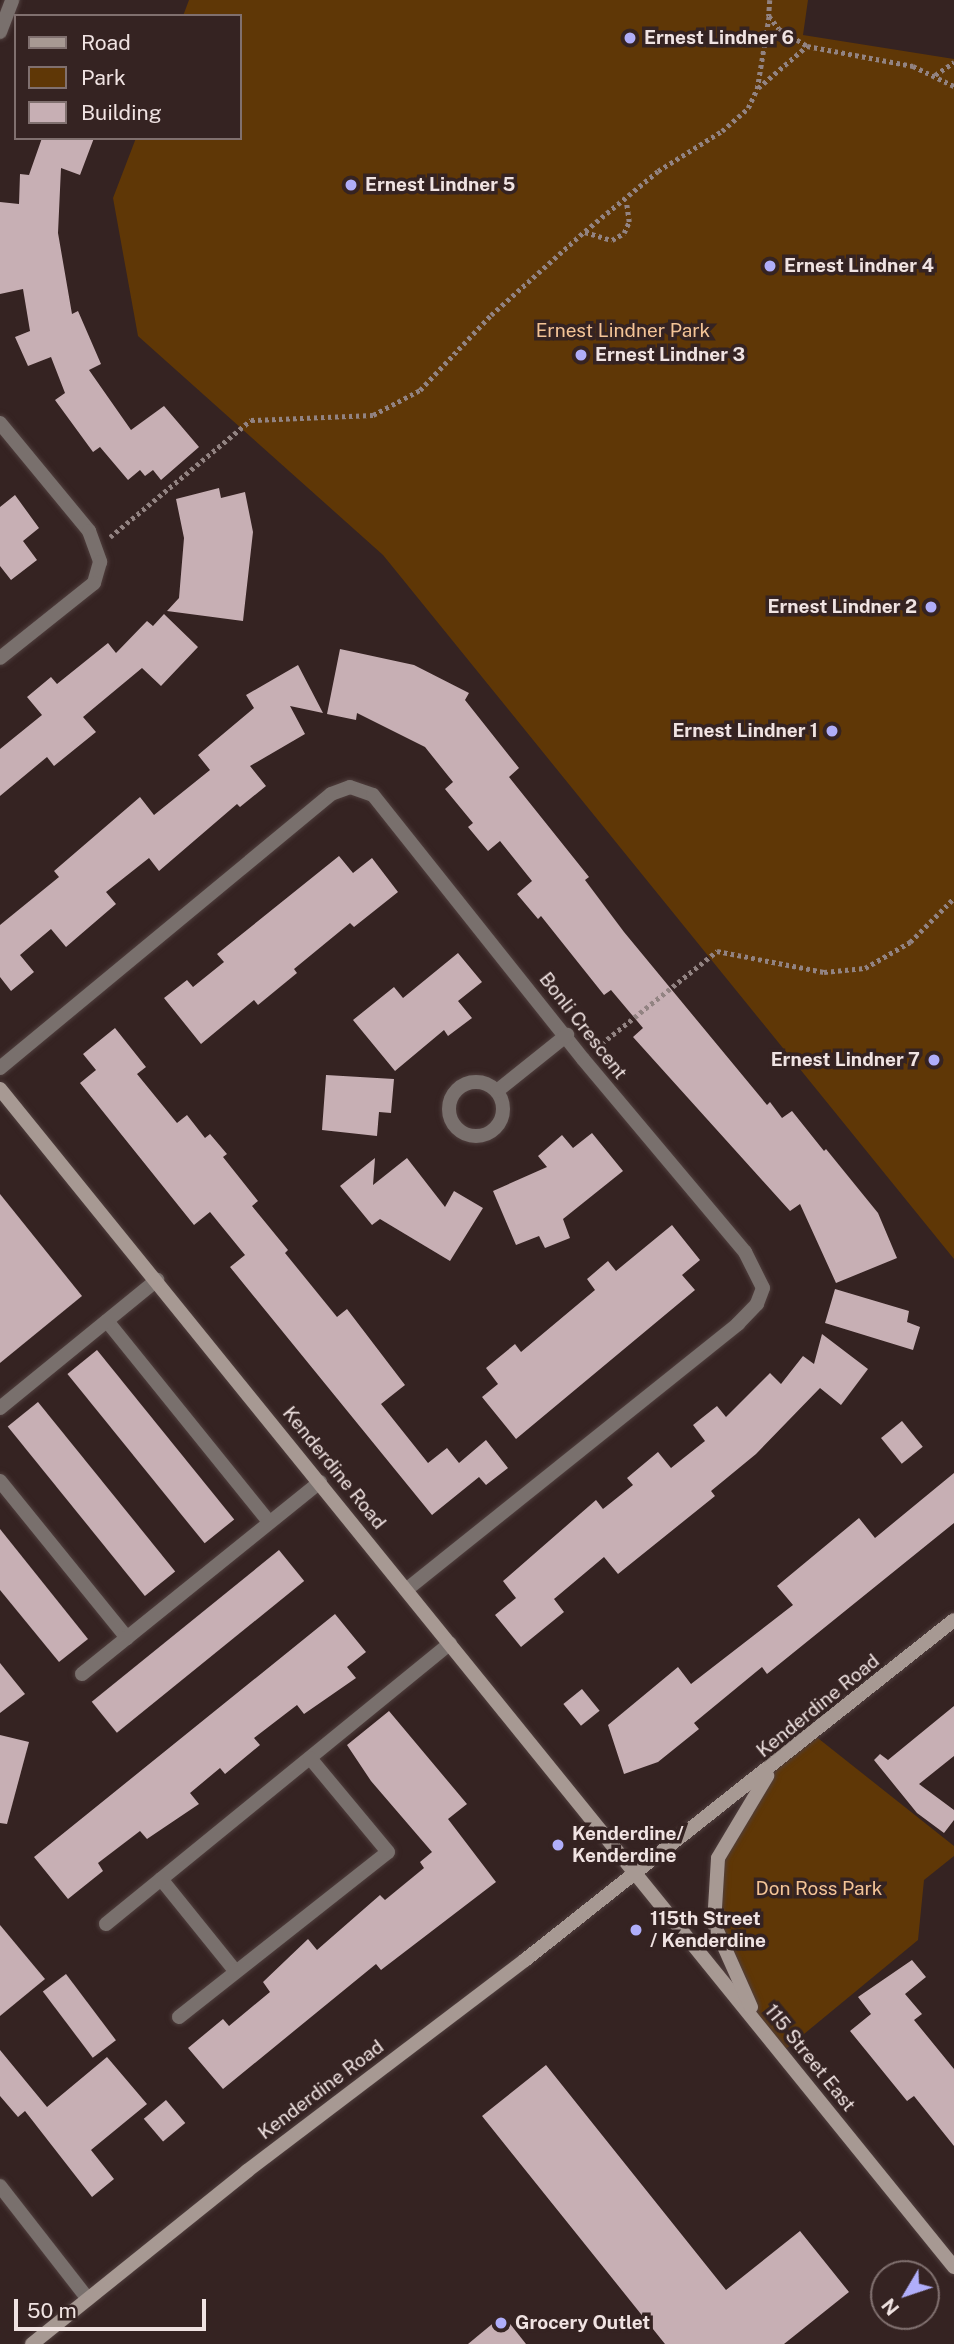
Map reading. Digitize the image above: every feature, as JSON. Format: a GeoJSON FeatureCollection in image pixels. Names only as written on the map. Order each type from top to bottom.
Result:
{"type":"FeatureCollection","features":[{"type":"Feature","properties":{"kind":"street"},"geometry":{"type":"LineString","coordinates":[[0,32],[12,0]]}},
{"type":"Feature","properties":{"kind":"street"},"geometry":{"type":"LineString","coordinates":[[0,423],[89,531],[100,562],[94,583],[0,658]]}},
{"type":"Feature","properties":{"kind":"street","name":"Bonli Crescent"},"geometry":{"type":"LineString","coordinates":[[0,1068],[331,794],[350,787],[373,795],[567,1035],[583,1059],[745,1252],[763,1288],[757,1304],[738,1324],[407,1589]]}},
{"type":"Feature","properties":{"kind":"street"},"geometry":{"type":"LineString","coordinates":[[497,1091],[567,1035]]}},
{"type":"Feature","properties":{"kind":"street","name":"Kenderdine Road"},"geometry":{"type":"LineString","coordinates":[[0,1089],[637,1871]]}},
{"type":"Feature","properties":{"kind":"street"},"geometry":{"type":"LineString","coordinates":[[0,1408],[157,1280]]}},
{"type":"Feature","properties":{"kind":"street"},"geometry":{"type":"LineString","coordinates":[[107,1321],[269,1522]]}},
{"type":"Feature","properties":{"kind":"street"},"geometry":{"type":"LineString","coordinates":[[0,1481],[127,1638]]}},
{"type":"Feature","properties":{"kind":"street"},"geometry":{"type":"LineString","coordinates":[[82,1674],[320,1482]]}},
{"type":"Feature","properties":{"kind":"street","name":"Kenderdine Road"},"geometry":{"type":"LineString","coordinates":[[32,2344],[247,2171],[772,1769],[954,1620]]}},
{"type":"Feature","properties":{"kind":"street"},"geometry":{"type":"LineString","coordinates":[[106,1924],[450,1643]]}},
{"type":"Feature","properties":{"kind":"street"},"geometry":{"type":"LineString","coordinates":[[178,2017],[388,1852],[310,1758]]}},
{"type":"Feature","properties":{"kind":"street"},"geometry":{"type":"LineString","coordinates":[[760,2028],[714,1924],[718,1858],[772,1769]]}},
{"type":"Feature","properties":{"kind":"street","name":"115 Street East"},"geometry":{"type":"LineString","coordinates":[[637,1871],[954,2267]]}},
{"type":"Feature","properties":{"kind":"street"},"geometry":{"type":"LineString","coordinates":[[161,1879],[236,1972]]}},
{"type":"Feature","properties":{"kind":"street"},"geometry":{"type":"LineString","coordinates":[[0,2186],[88,2299]]}},
{"type":"Feature","properties":{"kind":"path"},"geometry":{"type":"LineString","coordinates":[[129,523],[251,420],[324,420],[373,415],[392,408],[420,390],[491,315],[585,232],[626,201],[658,171],[722,131],[748,108],[757,89],[769,16],[769,0]]}},
{"type":"Feature","properties":{"kind":"path"},"geometry":{"type":"LineString","coordinates":[[769,16],[779,29],[807,47],[914,66],[954,86]]}},
{"type":"Feature","properties":{"kind":"path"},"geometry":{"type":"LineString","coordinates":[[757,89],[807,47]]}},
{"type":"Feature","properties":{"kind":"path"},"geometry":{"type":"LineString","coordinates":[[935,75],[954,62]]}},
{"type":"Feature","properties":{"kind":"path"},"geometry":{"type":"LineString","coordinates":[[585,232],[612,240],[624,233],[629,222],[626,201]]}},
{"type":"Feature","properties":{"kind":"path"},"geometry":{"type":"LineString","coordinates":[[583,1059],[717,951],[824,972],[865,968],[910,942],[954,898]]}},
{"type":"Feature","properties":{"kind":"green space","name":"Ernest Lindner Park"},"geometry":{"type":"Polygon","coordinates":[[[189,0],[808,0],[803,35],[954,59],[954,1259],[383,555],[138,336],[113,198],[135,140],[242,140],[242,14],[184,14],[189,0]]]}},
{"type":"Feature","properties":{"kind":"green space","name":"Don Ross Park"},"geometry":{"type":"Polygon","coordinates":[[[814,1735],[954,1846],[954,1856],[924,1880],[918,1940],[781,2053],[760,2028],[714,1924],[718,1858],[771,1769],[814,1735]]]}},
{"type":"Feature","properties":{"kind":"building"},"geometry":{"type":"Polygon","coordinates":[[[41,140],[93,140],[80,175],[61,168],[58,233],[72,314],[78,311],[101,364],[89,370],[131,430],[164,406],[199,447],[161,480],[153,470],[145,476],[140,470],[128,480],[100,447],[93,452],[55,400],[65,393],[51,357],[28,366],[15,337],[30,331],[23,289],[0,294],[0,202],[19,204],[20,174],[29,175],[41,140]]]}},
{"type":"Feature","properties":{"kind":"building"},"geometry":{"type":"Polygon","coordinates":[[[219,488],[221,498],[245,492],[253,532],[243,621],[167,611],[179,598],[184,538],[176,499],[219,488]]]}},
{"type":"Feature","properties":{"kind":"building"},"geometry":{"type":"Polygon","coordinates":[[[15,495],[39,528],[23,541],[37,560],[11,580],[0,566],[0,507],[15,495]]]}},
{"type":"Feature","properties":{"kind":"building"},"geometry":{"type":"Polygon","coordinates":[[[164,614],[198,647],[161,686],[142,668],[83,717],[96,732],[54,766],[47,757],[0,796],[0,749],[42,715],[27,697],[51,677],[57,684],[108,643],[116,653],[147,621],[153,626],[164,614]]]}},
{"type":"Feature","properties":{"kind":"building"},"geometry":{"type":"Polygon","coordinates":[[[340,649],[414,665],[469,693],[465,700],[519,768],[509,777],[589,877],[585,880],[624,932],[767,1105],[770,1102],[782,1118],[792,1111],[824,1151],[826,1149],[878,1213],[897,1258],[836,1283],[800,1204],[790,1211],[633,1037],[643,1028],[611,990],[604,995],[541,916],[538,919],[517,894],[532,881],[500,841],[488,851],[468,827],[473,823],[445,789],[453,782],[425,747],[357,713],[356,720],[327,714],[340,649]]]}},
{"type":"Feature","properties":{"kind":"building"},"geometry":{"type":"Polygon","coordinates":[[[298,665],[323,713],[290,706],[305,734],[250,766],[266,786],[240,807],[237,804],[159,871],[149,858],[106,892],[116,904],[66,947],[51,929],[20,955],[34,972],[11,991],[0,977],[0,925],[59,877],[54,871],[140,797],[154,815],[210,770],[198,755],[254,708],[246,695],[298,665]]]}},
{"type":"Feature","properties":{"kind":"building"},"geometry":{"type":"Polygon","coordinates":[[[339,856],[353,873],[372,858],[398,892],[354,927],[350,923],[294,969],[297,973],[258,1005],[254,1000],[201,1044],[164,998],[187,980],[193,987],[224,962],[217,954],[339,856]]]}},
{"type":"Feature","properties":{"kind":"building"},"geometry":{"type":"Polygon","coordinates":[[[458,953],[482,982],[458,1001],[472,1018],[448,1036],[444,1030],[395,1071],[353,1020],[394,987],[403,998],[458,953]]]}},
{"type":"Feature","properties":{"kind":"building"},"geometry":{"type":"Polygon","coordinates":[[[115,1028],[146,1067],[137,1074],[177,1123],[187,1115],[205,1138],[210,1134],[227,1154],[223,1157],[258,1201],[252,1206],[288,1250],[285,1253],[337,1317],[347,1309],[405,1385],[381,1404],[428,1463],[447,1448],[459,1463],[486,1440],[508,1468],[486,1485],[479,1477],[432,1515],[230,1267],[245,1255],[210,1212],[194,1225],[80,1083],[96,1070],[83,1054],[115,1028]]]}},
{"type":"Feature","properties":{"kind":"building"},"geometry":{"type":"Polygon","coordinates":[[[326,1075],[394,1079],[391,1113],[379,1112],[377,1136],[322,1130],[326,1075]]]}},
{"type":"Feature","properties":{"kind":"building"},"geometry":{"type":"Polygon","coordinates":[[[592,1133],[623,1171],[563,1219],[570,1238],[545,1248],[539,1236],[516,1245],[493,1191],[547,1167],[538,1156],[562,1135],[573,1148],[592,1133]]]}},
{"type":"Feature","properties":{"kind":"building"},"geometry":{"type":"Polygon","coordinates":[[[375,1158],[373,1185],[407,1158],[445,1207],[454,1191],[483,1208],[450,1261],[380,1219],[372,1225],[340,1186],[375,1158]]]}},
{"type":"Feature","properties":{"kind":"building"},"geometry":{"type":"Polygon","coordinates":[[[0,1194],[82,1296],[0,1363],[0,1194]]]}},
{"type":"Feature","properties":{"kind":"building"},"geometry":{"type":"Polygon","coordinates":[[[672,1225],[700,1260],[682,1275],[695,1290],[516,1439],[482,1397],[498,1384],[486,1368],[515,1344],[521,1352],[595,1290],[587,1279],[608,1261],[616,1271],[672,1225]]]}},
{"type":"Feature","properties":{"kind":"building"},"geometry":{"type":"Polygon","coordinates":[[[835,1289],[909,1311],[907,1322],[920,1327],[913,1350],[825,1323],[835,1289]]]}},
{"type":"Feature","properties":{"kind":"building"},"geometry":{"type":"Polygon","coordinates":[[[822,1334],[868,1369],[841,1405],[820,1388],[756,1454],[711,1491],[715,1496],[618,1574],[604,1557],[554,1599],[564,1612],[521,1647],[495,1615],[516,1598],[503,1581],[596,1500],[603,1509],[633,1485],[627,1478],[658,1452],[671,1468],[705,1441],[693,1425],[717,1406],[726,1417],[770,1373],[781,1384],[803,1356],[814,1364],[822,1334]]]}},
{"type":"Feature","properties":{"kind":"building"},"geometry":{"type":"Polygon","coordinates":[[[97,1350],[234,1519],[205,1543],[67,1374],[97,1350]]]}},
{"type":"Feature","properties":{"kind":"building"},"geometry":{"type":"Polygon","coordinates":[[[38,1402],[175,1571],[145,1596],[8,1427],[38,1402]]]}},
{"type":"Feature","properties":{"kind":"building"},"geometry":{"type":"Polygon","coordinates":[[[902,1421],[923,1447],[902,1464],[881,1438],[902,1421]]]}},
{"type":"Feature","properties":{"kind":"building"},"geometry":{"type":"Polygon","coordinates":[[[954,1473],[954,1523],[767,1674],[762,1667],[694,1723],[699,1729],[658,1762],[624,1774],[608,1725],[678,1667],[691,1684],[793,1605],[777,1586],[859,1518],[875,1538],[954,1473]]]}},
{"type":"Feature","properties":{"kind":"building"},"geometry":{"type":"Polygon","coordinates":[[[0,1529],[88,1639],[59,1662],[0,1590],[0,1529]]]}},
{"type":"Feature","properties":{"kind":"building"},"geometry":{"type":"Polygon","coordinates":[[[279,1550],[304,1581],[117,1733],[92,1702],[279,1550]]]}},
{"type":"Feature","properties":{"kind":"building"},"geometry":{"type":"Polygon","coordinates":[[[335,1614],[366,1652],[347,1667],[356,1678],[304,1714],[297,1705],[254,1738],[260,1745],[225,1774],[220,1768],[190,1793],[199,1804],[147,1839],[140,1831],[98,1863],[103,1871],[68,1899],[34,1857],[335,1614]]]}},
{"type":"Feature","properties":{"kind":"building"},"geometry":{"type":"Polygon","coordinates":[[[0,1663],[25,1694],[0,1713],[0,1663]]]}},
{"type":"Feature","properties":{"kind":"building"},"geometry":{"type":"Polygon","coordinates":[[[582,1689],[600,1711],[581,1726],[563,1704],[582,1689]]]}},
{"type":"Feature","properties":{"kind":"building"},"geometry":{"type":"Polygon","coordinates":[[[954,1706],[954,1756],[919,1784],[954,1810],[954,1820],[944,1833],[917,1813],[874,1760],[880,1754],[888,1760],[954,1706]]]}},
{"type":"Feature","properties":{"kind":"building"},"geometry":{"type":"Polygon","coordinates":[[[389,1711],[467,1804],[448,1819],[496,1882],[381,1970],[376,1964],[223,2089],[188,2048],[223,2019],[229,2026],[270,1992],[263,1982],[308,1939],[317,1950],[380,1895],[385,1900],[424,1868],[420,1862],[432,1852],[371,1781],[347,1745],[389,1711]]]}},
{"type":"Feature","properties":{"kind":"building"},"geometry":{"type":"Polygon","coordinates":[[[0,1735],[29,1742],[7,1824],[0,1823],[0,1735]]]}},
{"type":"Feature","properties":{"kind":"building"},"geometry":{"type":"Polygon","coordinates":[[[0,1925],[45,1979],[0,2016],[0,1925]]]}},
{"type":"Feature","properties":{"kind":"building"},"geometry":{"type":"Polygon","coordinates":[[[912,1960],[926,1977],[905,1994],[922,2014],[914,2020],[954,2069],[954,2146],[914,2096],[907,2101],[850,2031],[871,2014],[858,1997],[912,1960]]]}},
{"type":"Feature","properties":{"kind":"building"},"geometry":{"type":"Polygon","coordinates":[[[66,1974],[116,2040],[93,2058],[43,1991],[66,1974]]]}},
{"type":"Feature","properties":{"kind":"building"},"geometry":{"type":"Polygon","coordinates":[[[0,2050],[47,2107],[107,2057],[147,2104],[91,2150],[114,2179],[92,2197],[25,2111],[18,2117],[0,2096],[0,2050]]]}},
{"type":"Feature","properties":{"kind":"building"},"geometry":{"type":"Polygon","coordinates":[[[546,2065],[726,2290],[800,2231],[849,2292],[784,2344],[665,2344],[482,2116],[546,2065]]]}},
{"type":"Feature","properties":{"kind":"building"},"geometry":{"type":"Polygon","coordinates":[[[166,2100],[185,2123],[163,2142],[144,2119],[166,2100]]]}},
{"type":"Feature","properties":{"kind":"building","name":"Grocery Outlet"},"geometry":{"type":"Polygon","coordinates":[[[503,2315],[526,2344],[468,2344],[503,2315]]]}},
{"type":"Feature","properties":{"kind":"place","name":"Ernest Lindner 6"},"geometry":{"type":"Point","coordinates":[630,38]}},
{"type":"Feature","properties":{"kind":"place","name":"Ernest Lindner 5"},"geometry":{"type":"Point","coordinates":[351,185]}},
{"type":"Feature","properties":{"kind":"place","name":"Ernest Lindner 4"},"geometry":{"type":"Point","coordinates":[770,266]}},
{"type":"Feature","properties":{"kind":"place","name":"Ernest Lindner 3"},"geometry":{"type":"Point","coordinates":[581,355]}},
{"type":"Feature","properties":{"kind":"place","name":"Ernest Lindner 2"},"geometry":{"type":"Point","coordinates":[931,607]}},
{"type":"Feature","properties":{"kind":"place","name":"Ernest Lindner 1"},"geometry":{"type":"Point","coordinates":[832,731]}},
{"type":"Feature","properties":{"kind":"place","name":"Ernest Lindner 7"},"geometry":{"type":"Point","coordinates":[934,1060]}},
{"type":"Feature","properties":{"kind":"place","name":"Kenderdine/ Kenderdine"},"geometry":{"type":"Point","coordinates":[558,1845]}},
{"type":"Feature","properties":{"kind":"place","name":"115th Street / Kenderdine"},"geometry":{"type":"Point","coordinates":[636,1930]}},
{"type":"Feature","properties":{"kind":"place","name":"Grocery Outlet"},"geometry":{"type":"Point","coordinates":[501,2323]}}]}
